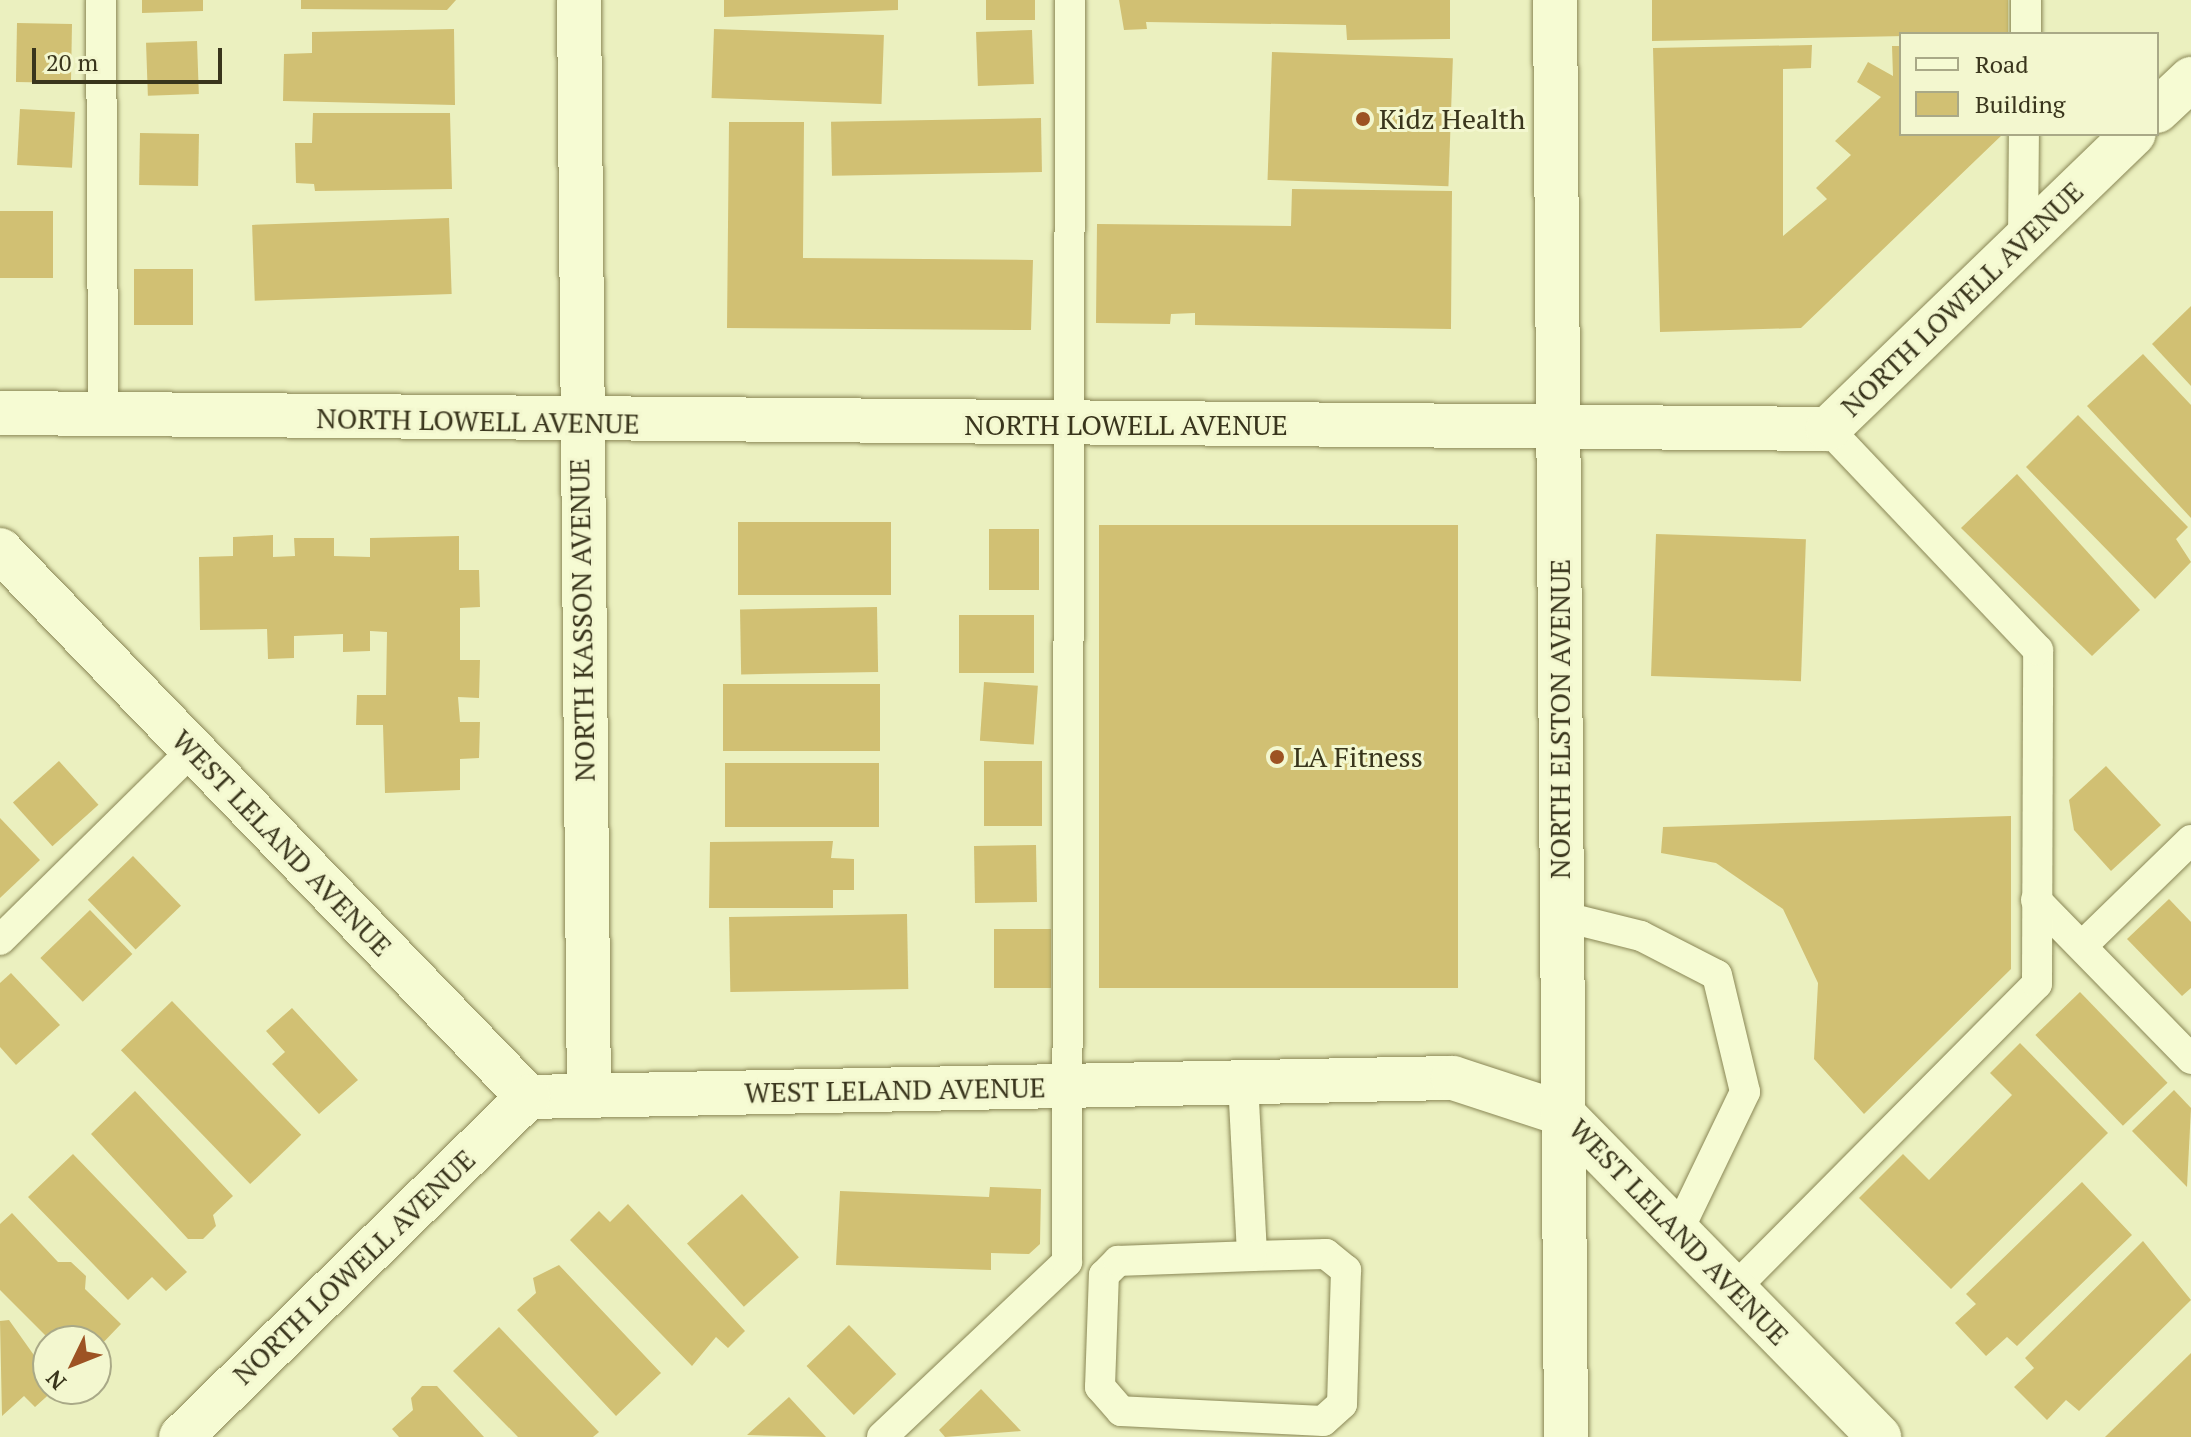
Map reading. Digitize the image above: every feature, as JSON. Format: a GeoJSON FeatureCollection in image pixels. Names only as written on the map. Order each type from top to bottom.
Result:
{"type":"FeatureCollection","features":[{"type":"Feature","properties":{"kind":"street","name":"NORTH KASSON AVENUE"},"geometry":{"type":"LineString","coordinates":[[579,0],[579,423],[589,1096]]}},
{"type":"Feature","properties":{"kind":"street","name":"NORTH ELSTON AVENUE"},"geometry":{"type":"LineString","coordinates":[[1555,0],[1566,1437]]}},
{"type":"Feature","properties":{"kind":"street"},"geometry":{"type":"LineString","coordinates":[[2159,109],[2191,79]]}},
{"type":"Feature","properties":{"kind":"street","name":"NORTH LOWELL AVENUE"},"geometry":{"type":"LineString","coordinates":[[0,413],[579,423],[1828,429],[2132,136]]}},
{"type":"Feature","properties":{"kind":"street","name":"WEST LELAND AVENUE"},"geometry":{"type":"LineString","coordinates":[[0,550],[528,1097],[1453,1078],[1563,1114],[1879,1437]]}},
{"type":"Feature","properties":{"kind":"street","name":"NORTH LOWELL AVENUE"},"geometry":{"type":"LineString","coordinates":[[197,1432],[528,1097]]}},
{"type":"Feature","properties":{"kind":"lane"},"geometry":{"type":"LineString","coordinates":[[101,0],[103,416]]}},
{"type":"Feature","properties":{"kind":"lane"},"geometry":{"type":"LineString","coordinates":[[882,1437],[1067,1262],[1073,424],[1070,0]]}},
{"type":"Feature","properties":{"kind":"lane"},"geometry":{"type":"LineString","coordinates":[[2026,0],[2026,32]]}},
{"type":"Feature","properties":{"kind":"lane"},"geometry":{"type":"LineString","coordinates":[[2023,240],[2024,136]]}},
{"type":"Feature","properties":{"kind":"lane"},"geometry":{"type":"LineString","coordinates":[[1734,1289],[2037,984],[2038,650],[1828,429]]}},
{"type":"Feature","properties":{"kind":"lane"},"geometry":{"type":"LineString","coordinates":[[0,940],[193,750]]}},
{"type":"Feature","properties":{"kind":"lane"},"geometry":{"type":"LineString","coordinates":[[2082,946],[2191,840]]}},
{"type":"Feature","properties":{"kind":"lane"},"geometry":{"type":"LineString","coordinates":[[2036,900],[2191,1059]]}},
{"type":"Feature","properties":{"kind":"lane"},"geometry":{"type":"LineString","coordinates":[[1561,916],[1641,936],[1717,975],[1745,1092],[1678,1231]]}},
{"type":"Feature","properties":{"kind":"lane"},"geometry":{"type":"LineString","coordinates":[[1243,1082],[1252,1256]]}},
{"type":"Feature","properties":{"kind":"lane"},"geometry":{"type":"LineString","coordinates":[[1326,1254],[1346,1270],[1342,1404],[1323,1421],[1121,1411],[1100,1387],[1104,1275],[1118,1261],[1252,1256],[1326,1254]]}},
{"type":"Feature","properties":{"kind":"building"},"geometry":{"type":"Polygon","coordinates":[[[142,0],[203,0],[203,11],[142,13],[142,0]]]}},
{"type":"Feature","properties":{"kind":"building"},"geometry":{"type":"Polygon","coordinates":[[[301,0],[456,0],[447,10],[301,9],[301,0]]]}},
{"type":"Feature","properties":{"kind":"building"},"geometry":{"type":"Polygon","coordinates":[[[724,0],[898,0],[898,10],[724,17],[724,0]]]}},
{"type":"Feature","properties":{"kind":"building"},"geometry":{"type":"Polygon","coordinates":[[[986,0],[1035,0],[1035,20],[986,20],[986,0]]]}},
{"type":"Feature","properties":{"kind":"building"},"geometry":{"type":"Polygon","coordinates":[[[1119,0],[1450,0],[1450,39],[1347,40],[1346,25],[1146,22],[1147,29],[1124,30],[1119,0]]]}},
{"type":"Feature","properties":{"kind":"building"},"geometry":{"type":"Polygon","coordinates":[[[1652,0],[2008,0],[2008,32],[1899,32],[1899,36],[1652,41],[1652,0]]]}},
{"type":"Feature","properties":{"kind":"building"},"geometry":{"type":"Polygon","coordinates":[[[17,23],[72,24],[71,83],[16,82],[17,23]]]}},
{"type":"Feature","properties":{"kind":"building"},"geometry":{"type":"Polygon","coordinates":[[[454,29],[455,105],[283,101],[284,54],[312,53],[312,32],[454,29]]]}},
{"type":"Feature","properties":{"kind":"building"},"geometry":{"type":"Polygon","coordinates":[[[714,29],[884,35],[881,104],[712,98],[714,29]]]}},
{"type":"Feature","properties":{"kind":"building"},"geometry":{"type":"Polygon","coordinates":[[[1032,30],[1034,84],[978,86],[976,32],[1032,30]]]}},
{"type":"Feature","properties":{"kind":"building"},"geometry":{"type":"Polygon","coordinates":[[[197,41],[199,94],[148,96],[146,43],[197,41]]]}},
{"type":"Feature","properties":{"kind":"building"},"geometry":{"type":"Polygon","coordinates":[[[1812,45],[1811,68],[1783,69],[1783,236],[1827,199],[1816,188],[1851,155],[1835,141],[1881,97],[1857,82],[1868,62],[1893,76],[1892,46],[1899,46],[1899,136],[2001,136],[1801,328],[1660,332],[1653,48],[1812,45]]]}},
{"type":"Feature","properties":{"kind":"building","name":"Kidz Health"},"geometry":{"type":"Polygon","coordinates":[[[1272,52],[1453,58],[1448,186],[1268,180],[1272,52]]]}},
{"type":"Feature","properties":{"kind":"building"},"geometry":{"type":"Polygon","coordinates":[[[20,109],[75,112],[72,168],[17,165],[20,109]]]}},
{"type":"Feature","properties":{"kind":"building"},"geometry":{"type":"Polygon","coordinates":[[[313,113],[450,113],[452,189],[315,191],[314,184],[296,183],[295,143],[312,143],[313,113]]]}},
{"type":"Feature","properties":{"kind":"building"},"geometry":{"type":"Polygon","coordinates":[[[1041,118],[1042,172],[832,176],[831,122],[1041,118]]]}},
{"type":"Feature","properties":{"kind":"building"},"geometry":{"type":"Polygon","coordinates":[[[729,122],[804,122],[803,258],[1033,260],[1031,330],[727,328],[729,122]]]}},
{"type":"Feature","properties":{"kind":"building"},"geometry":{"type":"Polygon","coordinates":[[[140,133],[199,134],[198,186],[139,185],[140,133]]]}},
{"type":"Feature","properties":{"kind":"building"},"geometry":{"type":"Polygon","coordinates":[[[1292,189],[1452,191],[1451,329],[1195,325],[1195,313],[1171,314],[1170,324],[1096,323],[1097,224],[1291,226],[1292,189]]]}},
{"type":"Feature","properties":{"kind":"building"},"geometry":{"type":"Polygon","coordinates":[[[0,211],[53,211],[53,278],[0,278],[0,211]]]}},
{"type":"Feature","properties":{"kind":"building"},"geometry":{"type":"Polygon","coordinates":[[[449,218],[452,294],[255,301],[252,225],[449,218]]]}},
{"type":"Feature","properties":{"kind":"building"},"geometry":{"type":"Polygon","coordinates":[[[134,269],[193,269],[193,325],[134,325],[134,269]]]}},
{"type":"Feature","properties":{"kind":"building"},"geometry":{"type":"Polygon","coordinates":[[[2191,306],[2191,386],[2152,344],[2191,306]]]}},
{"type":"Feature","properties":{"kind":"building"},"geometry":{"type":"Polygon","coordinates":[[[2143,354],[2191,405],[2191,518],[2087,406],[2143,354]]]}},
{"type":"Feature","properties":{"kind":"building"},"geometry":{"type":"Polygon","coordinates":[[[2078,415],[2188,527],[2176,539],[2191,562],[2155,599],[2026,467],[2078,415]]]}},
{"type":"Feature","properties":{"kind":"building"},"geometry":{"type":"Polygon","coordinates":[[[2017,474],[2140,610],[2092,656],[1961,528],[2017,474]]]}},
{"type":"Feature","properties":{"kind":"building"},"geometry":{"type":"Polygon","coordinates":[[[738,522],[891,522],[891,595],[738,595],[738,522]]]}},
{"type":"Feature","properties":{"kind":"building","name":"LA Fitness"},"geometry":{"type":"Polygon","coordinates":[[[1099,525],[1458,525],[1458,988],[1099,988],[1099,525]]]}},
{"type":"Feature","properties":{"kind":"building"},"geometry":{"type":"Polygon","coordinates":[[[989,529],[1039,529],[1039,590],[989,590],[989,529]]]}},
{"type":"Feature","properties":{"kind":"building"},"geometry":{"type":"Polygon","coordinates":[[[1656,534],[1806,539],[1801,681],[1651,676],[1656,534]]]}},
{"type":"Feature","properties":{"kind":"building"},"geometry":{"type":"Polygon","coordinates":[[[273,535],[273,557],[295,556],[294,538],[334,538],[334,556],[370,557],[370,538],[459,536],[459,570],[479,570],[480,607],[460,608],[460,660],[480,660],[479,698],[458,697],[460,722],[480,722],[479,758],[460,759],[460,790],[385,793],[383,725],[356,725],[357,695],[386,695],[387,632],[370,631],[370,651],[343,652],[343,634],[294,636],[294,658],[268,659],[267,629],[200,630],[199,557],[233,556],[233,537],[273,535]]]}},
{"type":"Feature","properties":{"kind":"building"},"geometry":{"type":"Polygon","coordinates":[[[877,607],[878,672],[741,674],[740,609],[877,607]]]}},
{"type":"Feature","properties":{"kind":"building"},"geometry":{"type":"Polygon","coordinates":[[[959,615],[1034,615],[1034,673],[959,673],[959,615]]]}},
{"type":"Feature","properties":{"kind":"building"},"geometry":{"type":"Polygon","coordinates":[[[984,682],[1038,686],[1034,745],[980,741],[984,682]]]}},
{"type":"Feature","properties":{"kind":"building"},"geometry":{"type":"Polygon","coordinates":[[[723,684],[880,684],[880,751],[723,751],[723,684]]]}},
{"type":"Feature","properties":{"kind":"building"},"geometry":{"type":"Polygon","coordinates":[[[59,761],[98,805],[52,846],[13,802],[59,761]]]}},
{"type":"Feature","properties":{"kind":"building"},"geometry":{"type":"Polygon","coordinates":[[[984,761],[1042,761],[1042,826],[984,826],[984,761]]]}},
{"type":"Feature","properties":{"kind":"building"},"geometry":{"type":"Polygon","coordinates":[[[725,763],[879,763],[879,827],[725,827],[725,763]]]}},
{"type":"Feature","properties":{"kind":"building"},"geometry":{"type":"Polygon","coordinates":[[[2106,766],[2161,825],[2111,871],[2074,830],[2069,800],[2106,766]]]}},
{"type":"Feature","properties":{"kind":"building"},"geometry":{"type":"Polygon","coordinates":[[[2011,816],[2011,969],[1864,1114],[1814,1059],[1818,983],[1783,909],[1716,863],[1661,853],[1663,827],[2011,816]]]}},
{"type":"Feature","properties":{"kind":"building"},"geometry":{"type":"Polygon","coordinates":[[[0,818],[40,860],[0,898],[0,818]]]}},
{"type":"Feature","properties":{"kind":"building"},"geometry":{"type":"Polygon","coordinates":[[[833,841],[831,858],[854,859],[854,890],[833,890],[833,908],[709,908],[710,842],[833,841]]]}},
{"type":"Feature","properties":{"kind":"building"},"geometry":{"type":"Polygon","coordinates":[[[1036,845],[1037,902],[975,903],[974,846],[1036,845]]]}},
{"type":"Feature","properties":{"kind":"building"},"geometry":{"type":"Polygon","coordinates":[[[133,856],[181,906],[136,949],[88,900],[133,856]]]}},
{"type":"Feature","properties":{"kind":"building"},"geometry":{"type":"Polygon","coordinates":[[[2169,899],[2191,922],[2191,988],[2182,996],[2127,939],[2169,899]]]}},
{"type":"Feature","properties":{"kind":"building"},"geometry":{"type":"Polygon","coordinates":[[[90,910],[132,954],[83,1002],[40,958],[90,910]]]}},
{"type":"Feature","properties":{"kind":"building"},"geometry":{"type":"Polygon","coordinates":[[[907,914],[908,989],[730,992],[729,917],[907,914]]]}},
{"type":"Feature","properties":{"kind":"building"},"geometry":{"type":"Polygon","coordinates":[[[994,929],[1051,929],[1051,988],[994,988],[994,929]]]}},
{"type":"Feature","properties":{"kind":"building"},"geometry":{"type":"Polygon","coordinates":[[[11,973],[60,1025],[16,1065],[0,1047],[0,983],[11,973]]]}},
{"type":"Feature","properties":{"kind":"building"},"geometry":{"type":"Polygon","coordinates":[[[2080,992],[2168,1083],[2123,1126],[2035,1035],[2080,992]]]}},
{"type":"Feature","properties":{"kind":"building"},"geometry":{"type":"Polygon","coordinates":[[[172,1001],[301,1135],[250,1184],[121,1050],[172,1001]]]}},
{"type":"Feature","properties":{"kind":"building"},"geometry":{"type":"Polygon","coordinates":[[[292,1008],[358,1080],[319,1114],[272,1064],[285,1052],[266,1031],[292,1008]]]}},
{"type":"Feature","properties":{"kind":"building"},"geometry":{"type":"Polygon","coordinates":[[[2020,1043],[2108,1133],[1951,1289],[1859,1198],[1903,1154],[1929,1180],[2012,1095],[1990,1073],[2020,1043]]]}},
{"type":"Feature","properties":{"kind":"building"},"geometry":{"type":"Polygon","coordinates":[[[2174,1090],[2191,1108],[2187,1187],[2132,1131],[2174,1090]]]}},
{"type":"Feature","properties":{"kind":"building"},"geometry":{"type":"Polygon","coordinates":[[[135,1091],[233,1196],[213,1215],[216,1226],[203,1239],[188,1239],[91,1134],[135,1091]]]}},
{"type":"Feature","properties":{"kind":"building"},"geometry":{"type":"Polygon","coordinates":[[[73,1154],[187,1272],[166,1291],[152,1277],[128,1300],[28,1197],[73,1154]]]}},
{"type":"Feature","properties":{"kind":"building"},"geometry":{"type":"Polygon","coordinates":[[[2082,1182],[2132,1235],[2017,1346],[2007,1337],[1986,1356],[1955,1323],[1976,1304],[1966,1294],[2082,1182]]]}},
{"type":"Feature","properties":{"kind":"building"},"geometry":{"type":"Polygon","coordinates":[[[990,1187],[1041,1189],[1040,1244],[1029,1254],[991,1253],[991,1270],[836,1265],[840,1191],[989,1197],[990,1187]]]}},
{"type":"Feature","properties":{"kind":"building"},"geometry":{"type":"Polygon","coordinates":[[[742,1194],[799,1257],[744,1307],[687,1244],[742,1194]]]}},
{"type":"Feature","properties":{"kind":"building"},"geometry":{"type":"Polygon","coordinates":[[[628,1204],[745,1331],[728,1348],[716,1337],[692,1366],[570,1240],[599,1211],[610,1222],[628,1204]]]}},
{"type":"Feature","properties":{"kind":"building"},"geometry":{"type":"Polygon","coordinates":[[[12,1213],[58,1262],[71,1262],[86,1276],[85,1289],[121,1324],[112,1333],[112,1325],[35,1325],[0,1290],[0,1224],[12,1213]]]}},
{"type":"Feature","properties":{"kind":"building"},"geometry":{"type":"Polygon","coordinates":[[[2143,1241],[2191,1300],[2079,1411],[2066,1400],[2047,1420],[2014,1387],[2034,1368],[2025,1358],[2143,1241]]]}},
{"type":"Feature","properties":{"kind":"building"},"geometry":{"type":"Polygon","coordinates":[[[559,1265],[661,1373],[616,1416],[517,1310],[536,1293],[533,1278],[559,1265]]]}},
{"type":"Feature","properties":{"kind":"building"},"geometry":{"type":"Polygon","coordinates":[[[9,1320],[32,1352],[32,1404],[24,1396],[2,1416],[0,1321],[9,1320]]]}},
{"type":"Feature","properties":{"kind":"building"},"geometry":{"type":"Polygon","coordinates":[[[849,1325],[896,1374],[854,1415],[807,1366],[849,1325]]]}},
{"type":"Feature","properties":{"kind":"building"},"geometry":{"type":"Polygon","coordinates":[[[499,1327],[599,1432],[593,1437],[518,1437],[453,1371],[499,1327]]]}},
{"type":"Feature","properties":{"kind":"building"},"geometry":{"type":"Polygon","coordinates":[[[2191,1353],[2191,1437],[2105,1437],[2191,1353]]]}},
{"type":"Feature","properties":{"kind":"building"},"geometry":{"type":"Polygon","coordinates":[[[422,1386],[437,1386],[484,1437],[399,1437],[392,1429],[413,1410],[411,1398],[422,1386]]]}},
{"type":"Feature","properties":{"kind":"building"},"geometry":{"type":"Polygon","coordinates":[[[981,1389],[1021,1431],[945,1437],[939,1430],[981,1389]]]}},
{"type":"Feature","properties":{"kind":"building"},"geometry":{"type":"Polygon","coordinates":[[[789,1397],[826,1437],[747,1435],[789,1397]]]}},
{"type":"Feature","properties":{"kind":"place","name":"Kidz Health"},"geometry":{"type":"Point","coordinates":[1363,119]}},
{"type":"Feature","properties":{"kind":"place","name":"LA Fitness"},"geometry":{"type":"Point","coordinates":[1277,757]}}]}
